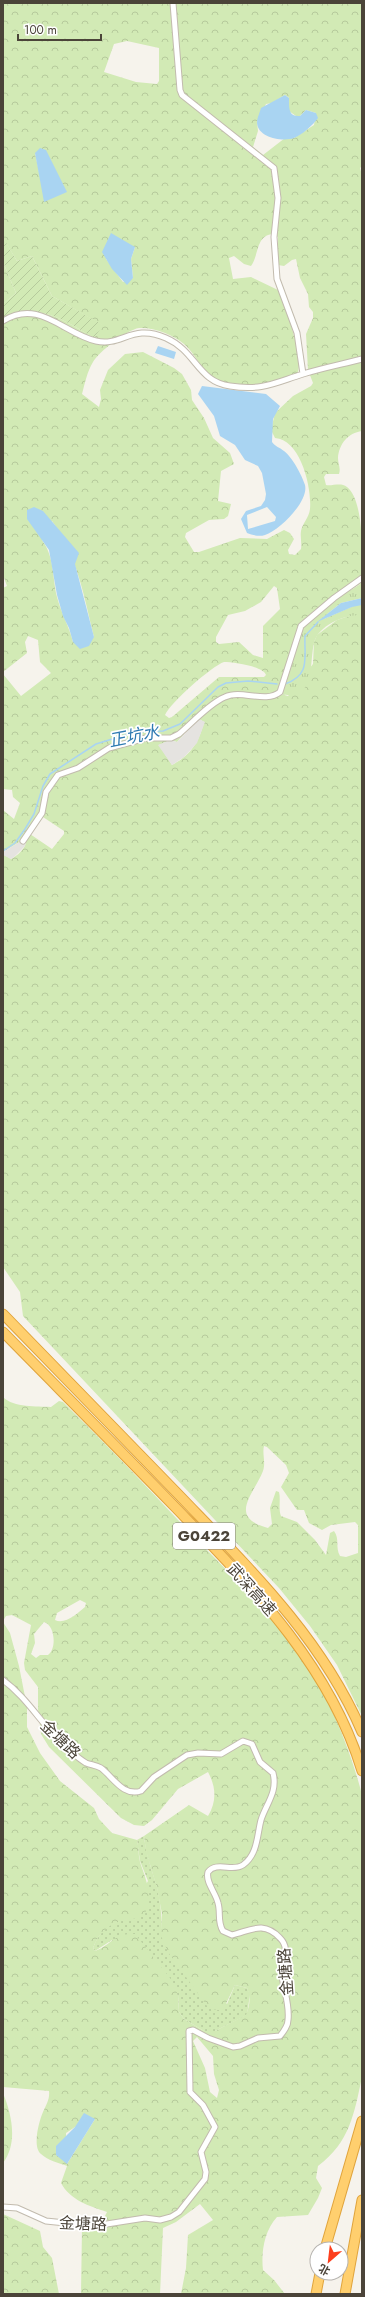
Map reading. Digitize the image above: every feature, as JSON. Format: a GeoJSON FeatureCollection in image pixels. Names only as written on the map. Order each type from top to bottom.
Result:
{"type":"FeatureCollection","features":[{"type":"Feature","properties":{"kind":"highway","name":"武深高速"},"geometry":{"type":"LineString","coordinates":[[3,1314],[243,1561],[295,1620],[322,1659],[362,1732]]}},
{"type":"Feature","properties":{"kind":"highway","name":"武深高速"},"geometry":{"type":"LineString","coordinates":[[3,1332],[259,1595],[298,1644],[320,1677],[356,1749],[362,1771]]}},
{"type":"Feature","properties":{"kind":"highway"},"geometry":{"type":"LineString","coordinates":[[327,2241],[362,2121]]}},
{"type":"Feature","properties":{"kind":"highway"},"geometry":{"type":"LineString","coordinates":[[345,2294],[362,2200]]}},
{"type":"Feature","properties":{"kind":"highway"},"geometry":{"type":"LineString","coordinates":[[316,2294],[318,2281]]}},
{"type":"Feature","properties":{"kind":"street"},"geometry":{"type":"LineString","coordinates":[[173,3],[180,90],[182,95],[274,168],[278,198],[274,237],[277,278],[297,334],[303,374]]}},
{"type":"Feature","properties":{"kind":"street"},"geometry":{"type":"LineString","coordinates":[[3,321],[19,314],[46,317],[86,338],[103,342],[112,341],[133,333],[150,333],[168,339],[181,346],[190,354],[211,380],[228,386],[262,387],[280,384],[303,374],[362,359]]}},
{"type":"Feature","properties":{"kind":"street"},"geometry":{"type":"LineString","coordinates":[[23,840],[42,813],[46,792],[58,775],[78,768],[109,748],[146,738],[163,739],[179,734],[224,697],[242,695],[272,696],[280,692],[301,626],[334,598],[362,578]]}},
{"type":"Feature","properties":{"kind":"street","name":"金塘路"},"geometry":{"type":"LineString","coordinates":[[3,1680],[22,1696],[47,1727],[70,1750],[86,1763],[101,1768],[122,1788],[132,1792],[141,1791],[154,1777],[187,1755],[198,1753],[221,1754],[243,1741],[252,1744],[260,1762],[273,1773],[274,1786],[270,1802],[262,1818],[257,1842],[247,1861],[239,1867],[213,1868],[208,1872],[208,1878],[218,1900],[219,1919],[223,1931],[232,1935],[250,1928],[260,1928],[276,1935],[283,1942],[286,1955],[282,1974],[288,2018],[285,2029],[280,2036],[258,2038],[236,2047],[213,2040],[193,2030],[189,2031],[190,2092],[203,2105],[215,2127],[201,2152],[206,2172],[205,2179],[175,2215],[160,2220],[145,2218],[94,2226],[46,2221],[17,2208],[3,2207]]}},
{"type":"Feature","properties":{"kind":"green space"},"geometry":{"type":"Polygon","coordinates":[[[3,3],[362,3],[362,166],[360,168],[362,175],[362,431],[352,434],[342,444],[338,458],[340,470],[339,474],[326,474],[324,477],[326,485],[340,484],[347,487],[353,494],[357,505],[360,517],[362,546],[362,583],[337,597],[281,694],[288,696],[313,664],[314,642],[317,635],[337,620],[352,615],[362,615],[362,1716],[337,1665],[310,1626],[279,1588],[23,1316],[20,1292],[3,1267],[3,854],[11,859],[20,852],[26,842],[21,841],[3,852],[3,810],[14,819],[20,803],[13,797],[12,790],[3,789],[3,674],[21,696],[51,673],[40,662],[38,640],[28,636],[25,642],[27,653],[3,672],[3,588],[7,586],[3,575],[3,320],[15,314],[38,312],[50,315],[73,325],[94,338],[102,325],[52,296],[32,256],[17,261],[3,238],[3,3]],[[127,41],[114,44],[104,72],[136,82],[157,84],[159,81],[159,48],[127,41]],[[285,95],[272,103],[266,104],[257,122],[258,131],[253,147],[263,155],[285,138],[294,138],[314,125],[316,113],[306,110],[300,116],[296,116],[289,111],[289,98],[285,95]],[[35,153],[39,172],[66,192],[35,153]],[[272,234],[267,235],[260,242],[254,262],[251,266],[244,264],[234,256],[229,258],[233,279],[251,277],[278,290],[289,319],[296,345],[299,367],[297,374],[272,382],[250,385],[218,381],[211,377],[203,369],[188,348],[180,341],[157,330],[139,328],[120,337],[96,358],[89,370],[82,394],[99,407],[101,399],[100,390],[108,370],[125,354],[143,352],[174,368],[182,374],[191,390],[192,400],[204,418],[213,438],[230,453],[234,464],[221,471],[218,501],[231,504],[228,516],[224,519],[209,520],[186,533],[185,537],[194,552],[199,552],[240,538],[267,539],[284,530],[290,533],[294,539],[288,550],[289,554],[295,555],[301,549],[301,531],[310,509],[309,489],[303,466],[298,455],[284,440],[275,438],[271,430],[275,413],[293,396],[311,386],[313,383],[308,370],[306,334],[313,318],[313,312],[309,307],[308,294],[300,278],[296,259],[284,266],[278,265],[278,237],[272,234]],[[135,247],[106,259],[123,282],[133,278],[131,259],[135,247]],[[52,521],[42,540],[49,554],[55,590],[73,642],[94,637],[79,576],[74,562],[61,534],[52,521]],[[274,586],[261,602],[245,611],[228,615],[216,637],[216,642],[219,644],[239,642],[253,655],[263,658],[263,626],[280,609],[277,588],[274,586]],[[224,662],[201,677],[168,709],[165,715],[169,718],[172,717],[219,677],[264,677],[266,675],[264,672],[254,667],[224,662]],[[199,719],[189,728],[187,726],[183,729],[184,734],[177,742],[170,740],[159,745],[172,765],[184,757],[197,742],[204,722],[199,719]],[[43,817],[30,834],[52,849],[64,834],[64,831],[43,817]],[[264,1446],[263,1471],[247,1504],[246,1511],[249,1518],[268,1528],[272,1524],[270,1508],[276,1491],[279,1492],[281,1516],[297,1522],[315,1540],[326,1555],[330,1533],[334,1531],[337,1537],[340,1556],[346,1557],[358,1553],[358,1525],[355,1522],[331,1525],[322,1530],[309,1523],[304,1510],[297,1510],[281,1487],[289,1473],[286,1465],[267,1447],[264,1446]]]}},
{"type":"Feature","properties":{"kind":"green space"},"geometry":{"type":"Polygon","coordinates":[[[4,239],[17,261],[32,256],[52,296],[103,325],[94,338],[73,325],[50,315],[38,312],[15,314],[3,320],[3,304],[16,293],[3,262],[4,239]]]}},
{"type":"Feature","properties":{"kind":"green space"},"geometry":{"type":"Polygon","coordinates":[[[3,262],[16,293],[3,304],[3,262]]]}},
{"type":"Feature","properties":{"kind":"green space"},"geometry":{"type":"Polygon","coordinates":[[[362,583],[362,598],[341,603],[317,622],[358,604],[362,605],[362,615],[348,616],[334,622],[321,631],[314,643],[311,670],[306,687],[300,692],[292,695],[281,694],[302,627],[349,588],[351,590],[362,583]]]}},
{"type":"Feature","properties":{"kind":"green space"},"geometry":{"type":"Polygon","coordinates":[[[3,1397],[13,1403],[26,1406],[51,1407],[59,1401],[63,1402],[146,1486],[278,1626],[313,1674],[338,1724],[352,1760],[362,1795],[362,2077],[353,2115],[344,2137],[329,2157],[318,2166],[316,2178],[322,2188],[308,2215],[277,2217],[266,2235],[263,2249],[263,2270],[274,2280],[285,2294],[181,2294],[186,2268],[188,2235],[213,2220],[200,2204],[176,2222],[163,2228],[160,2294],[81,2294],[82,2227],[86,2223],[92,2224],[103,2220],[107,2212],[87,2205],[69,2194],[61,2183],[67,2166],[46,2158],[38,2151],[38,2127],[48,2099],[49,2091],[3,2087],[3,1622],[10,1633],[19,1666],[27,1707],[27,1727],[40,1753],[60,1781],[94,1808],[99,1819],[112,1833],[137,1840],[140,1862],[149,1891],[148,1906],[145,1913],[140,1918],[124,1920],[111,1925],[101,1934],[93,1948],[95,1951],[117,1937],[135,1934],[170,1978],[178,1995],[179,2012],[184,2019],[204,2031],[215,2031],[246,2015],[249,1998],[247,1988],[235,1985],[223,2010],[214,2010],[207,2006],[168,1952],[161,1936],[162,1914],[157,1888],[146,1851],[144,1836],[189,1805],[208,1816],[213,1805],[214,1789],[208,1772],[178,1789],[152,1820],[144,1826],[134,1825],[121,1818],[49,1747],[41,1734],[38,1709],[38,1687],[25,1670],[24,1663],[31,1625],[12,1615],[6,1616],[3,1621],[3,1397]],[[80,1600],[57,1613],[55,1620],[67,1620],[85,1607],[86,1603],[80,1600]],[[44,1622],[34,1634],[35,1643],[31,1654],[36,1658],[40,1655],[48,1655],[53,1648],[54,1643],[51,1628],[44,1622]],[[197,2037],[193,2041],[205,2068],[210,2092],[217,2098],[219,2090],[214,2074],[213,2056],[197,2037]],[[95,2119],[75,2127],[66,2133],[67,2164],[95,2119]]]}},
{"type":"Feature","properties":{"kind":"green space"},"geometry":{"type":"Polygon","coordinates":[[[144,1836],[157,1887],[161,1912],[162,1936],[227,2004],[235,1985],[247,1988],[250,1994],[247,2015],[215,2031],[204,2031],[184,2019],[179,2012],[178,1995],[112,1940],[95,1951],[93,1948],[98,1937],[106,1928],[115,1922],[127,1919],[148,1881],[140,1861],[137,1840],[144,1836]]]}},
{"type":"Feature","properties":{"kind":"green space"},"geometry":{"type":"Polygon","coordinates":[[[3,2093],[11,2120],[12,2138],[11,2147],[3,2163],[3,2093]]]}},
{"type":"Feature","properties":{"kind":"green space"},"geometry":{"type":"Polygon","coordinates":[[[3,2214],[40,2231],[43,2247],[52,2258],[59,2294],[3,2294],[3,2214]]]}},
{"type":"Feature","properties":{"kind":"shaded area"},"geometry":{"type":"Polygon","coordinates":[[[199,719],[205,722],[197,743],[184,757],[172,765],[158,745],[170,740],[177,742],[199,719]]]}},
{"type":"Feature","properties":{"kind":"shaded area"},"geometry":{"type":"Polygon","coordinates":[[[21,841],[26,842],[25,846],[14,857],[11,859],[3,855],[3,852],[21,841]]]}},
{"type":"Feature","properties":{"kind":"water"},"geometry":{"type":"Polygon","coordinates":[[[285,95],[289,98],[290,111],[293,115],[300,116],[306,110],[316,113],[318,118],[307,130],[294,138],[272,138],[258,128],[258,117],[261,108],[285,95]]]}},
{"type":"Feature","properties":{"kind":"water"},"geometry":{"type":"Polygon","coordinates":[[[40,148],[46,150],[67,192],[44,202],[35,153],[40,148]]]}},
{"type":"Feature","properties":{"kind":"water"},"geometry":{"type":"Polygon","coordinates":[[[111,233],[135,247],[131,259],[133,278],[127,285],[112,269],[102,252],[111,233]]]}},
{"type":"Feature","properties":{"kind":"water"},"geometry":{"type":"Polygon","coordinates":[[[158,346],[176,352],[174,359],[155,353],[158,346]]]}},
{"type":"Feature","properties":{"kind":"water"},"geometry":{"type":"Polygon","coordinates":[[[202,386],[266,394],[280,406],[273,419],[272,442],[287,454],[299,471],[304,481],[305,492],[298,507],[285,521],[271,532],[260,536],[247,533],[241,519],[246,511],[261,506],[265,500],[266,494],[262,473],[258,466],[245,460],[235,445],[220,436],[214,416],[198,394],[202,386]],[[267,507],[247,515],[248,529],[275,521],[276,517],[267,507]]]}},
{"type":"Feature","properties":{"kind":"water"},"geometry":{"type":"Polygon","coordinates":[[[34,507],[43,511],[79,553],[75,564],[94,637],[89,646],[80,649],[73,642],[57,595],[49,550],[27,519],[27,510],[34,507]]]}},
{"type":"Feature","properties":{"kind":"water"},"geometry":{"type":"Polygon","coordinates":[[[362,598],[362,605],[352,607],[317,622],[341,603],[362,598]]]}},
{"type":"Feature","properties":{"kind":"water"},"geometry":{"type":"Polygon","coordinates":[[[84,2113],[95,2119],[67,2164],[56,2155],[56,2146],[75,2127],[84,2113]]]}},
{"type":"Feature","properties":{"kind":"waterway","name":"正坑水"},"geometry":{"type":"LineString","coordinates":[[285,684],[299,676],[302,671],[305,658],[305,636],[318,622]]}},
{"type":"Feature","properties":{"kind":"waterway","name":"正坑水"},"geometry":{"type":"LineString","coordinates":[[3,851],[15,843],[25,829],[34,814],[43,786],[50,774],[96,744],[135,732],[163,731],[180,724],[218,687],[226,683],[248,681],[277,684]]}}]}
